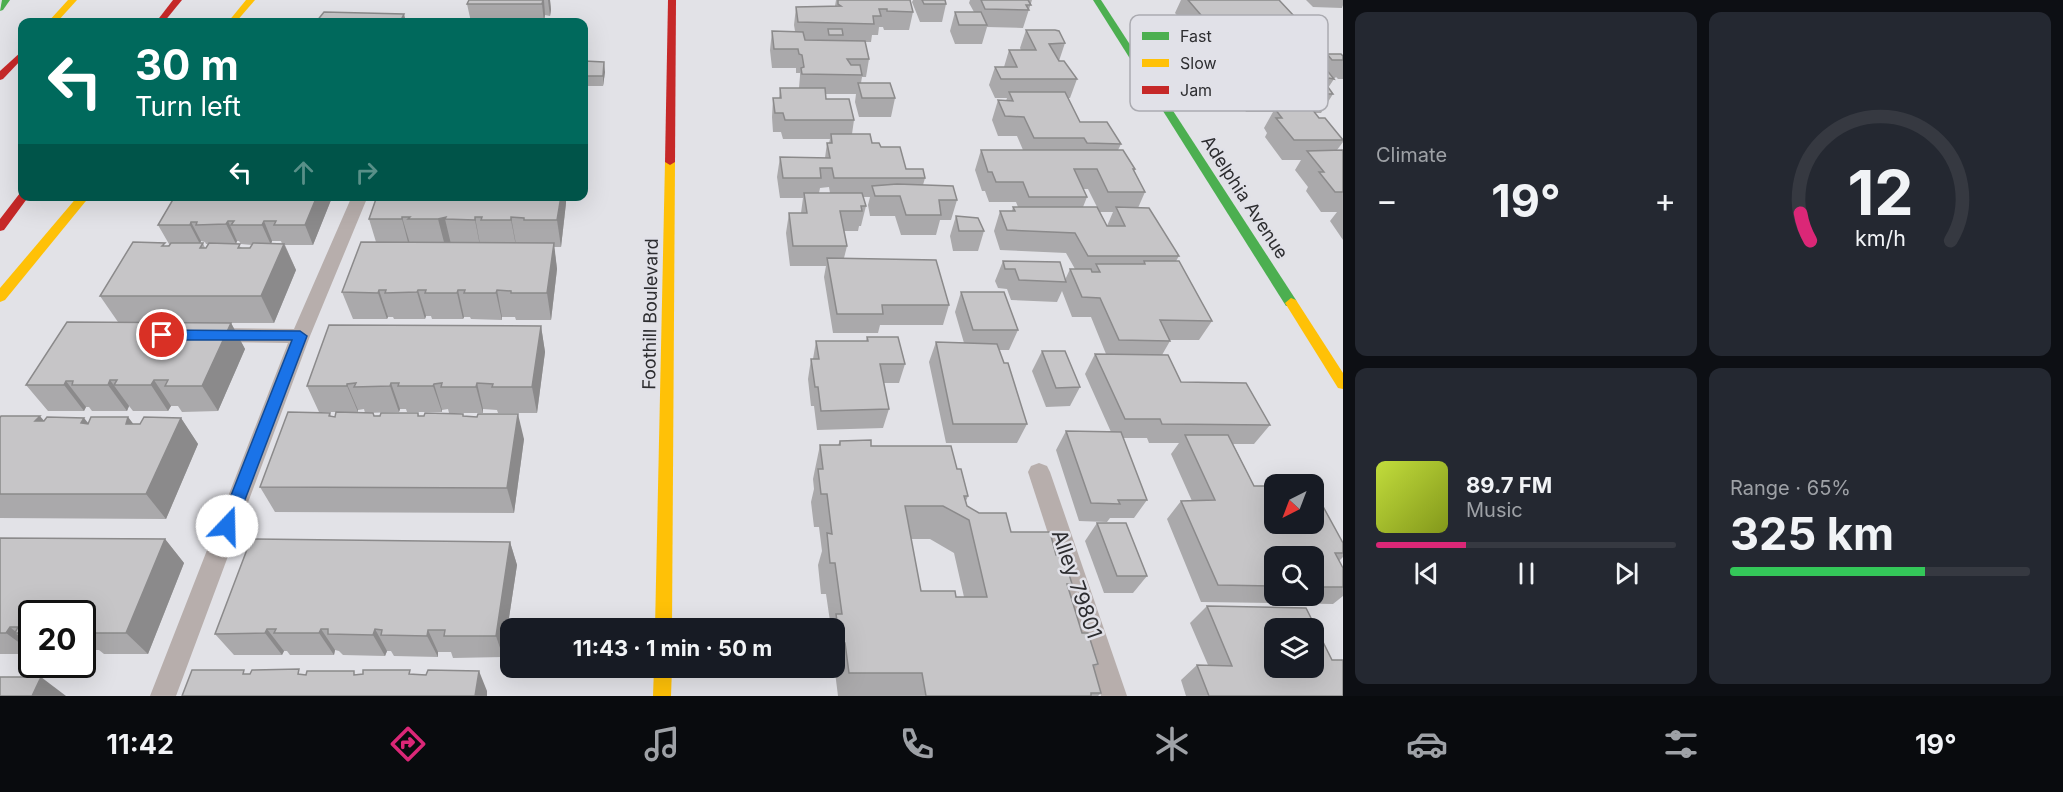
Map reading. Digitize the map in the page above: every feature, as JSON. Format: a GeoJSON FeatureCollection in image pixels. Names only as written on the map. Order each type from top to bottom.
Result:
{"type":"FeatureCollection","features":[{"type":"Feature","properties":{"kind":"main road"},"geometry":{"type":"LineString","coordinates":[[0,8],[6,0]]}},
{"type":"Feature","properties":{"kind":"main road"},"geometry":{"type":"LineString","coordinates":[[56,18],[73,0]]}},
{"type":"Feature","properties":{"kind":"main road"},"geometry":{"type":"LineString","coordinates":[[163,18],[178,0]]}},
{"type":"Feature","properties":{"kind":"main road"},"geometry":{"type":"LineString","coordinates":[[235,18],[251,0]]}},
{"type":"Feature","properties":{"kind":"main road","name":"Foothill Boulevard"},"geometry":{"type":"LineString","coordinates":[[663,618],[672,0]]}},
{"type":"Feature","properties":{"kind":"main road","name":"Adelphia Avenue"},"geometry":{"type":"LineString","coordinates":[[1097,0],[1130,52]]}},
{"type":"Feature","properties":{"kind":"main road"},"geometry":{"type":"LineString","coordinates":[[0,77],[18,58]]}},
{"type":"Feature","properties":{"kind":"main road","name":"Adelphia Avenue"},"geometry":{"type":"LineString","coordinates":[[1168,111],[1343,384]]}},
{"type":"Feature","properties":{"kind":"main road"},"geometry":{"type":"LineString","coordinates":[[0,227],[20,201]]}},
{"type":"Feature","properties":{"kind":"main road"},"geometry":{"type":"LineString","coordinates":[[0,297],[81,201]]}},
{"type":"Feature","properties":{"kind":"main road"},"geometry":{"type":"LineString","coordinates":[[662,696],[663,678]]}},
{"type":"Feature","properties":{"kind":"lane"},"geometry":{"type":"LineString","coordinates":[[163,696],[300,336],[358,201]]}},
{"type":"Feature","properties":{"kind":"lane"},"geometry":{"type":"LineString","coordinates":[[196,335],[300,336]]}},
{"type":"Feature","properties":{"kind":"lane","name":"Alley 79801"},"geometry":{"type":"LineString","coordinates":[[1039,472],[1114,696]]}},
{"type":"Feature","properties":{"kind":"building"},"geometry":{"type":"Polygon","coordinates":[[[469,0],[543,0],[542,4],[467,4],[469,0]]]}},
{"type":"Feature","properties":{"kind":"building"},"geometry":{"type":"Polygon","coordinates":[[[838,0],[910,0],[913,12],[879,9],[881,16],[873,16],[874,24],[798,22],[796,7],[841,6],[838,0]]]}},
{"type":"Feature","properties":{"kind":"building"},"geometry":{"type":"Polygon","coordinates":[[[922,0],[945,0],[946,4],[924,4],[922,0]]]}},
{"type":"Feature","properties":{"kind":"building"},"geometry":{"type":"Polygon","coordinates":[[[981,0],[1028,0],[1031,5],[1026,5],[1029,10],[985,9],[981,0]]]}},
{"type":"Feature","properties":{"kind":"building"},"geometry":{"type":"Polygon","coordinates":[[[1188,0],[1279,0],[1293,15],[1201,15],[1188,0]]]}},
{"type":"Feature","properties":{"kind":"building"},"geometry":{"type":"Polygon","coordinates":[[[324,12],[404,14],[402,18],[319,18],[324,12]]]}},
{"type":"Feature","properties":{"kind":"building"},"geometry":{"type":"Polygon","coordinates":[[[955,12],[981,12],[987,25],[959,25],[955,12]]]}},
{"type":"Feature","properties":{"kind":"building"},"geometry":{"type":"Polygon","coordinates":[[[828,29],[842,29],[843,35],[829,35],[828,29]]]}},
{"type":"Feature","properties":{"kind":"building"},"geometry":{"type":"Polygon","coordinates":[[[1026,30],[1059,31],[1065,43],[1049,44],[1059,61],[1064,61],[1077,79],[1001,79],[995,67],[1017,67],[1009,50],[1036,50],[1026,30]]]}},
{"type":"Feature","properties":{"kind":"building"},"geometry":{"type":"Polygon","coordinates":[[[772,31],[803,32],[805,40],[865,41],[869,59],[847,59],[851,65],[860,65],[862,75],[802,74],[801,68],[804,67],[802,55],[799,54],[798,49],[774,49],[772,31]]]}},
{"type":"Feature","properties":{"kind":"building"},"geometry":{"type":"Polygon","coordinates":[[[1328,54],[1343,56],[1343,60],[1332,60],[1328,54]]]}},
{"type":"Feature","properties":{"kind":"building"},"geometry":{"type":"Polygon","coordinates":[[[588,61],[604,62],[603,76],[588,76],[588,61]]]}},
{"type":"Feature","properties":{"kind":"building"},"geometry":{"type":"Polygon","coordinates":[[[858,83],[890,83],[895,98],[862,98],[858,83]]]}},
{"type":"Feature","properties":{"kind":"building"},"geometry":{"type":"Polygon","coordinates":[[[780,88],[825,88],[826,99],[849,99],[854,120],[785,120],[783,113],[775,113],[773,98],[781,98],[780,88]]]}},
{"type":"Feature","properties":{"kind":"building"},"geometry":{"type":"Polygon","coordinates":[[[1009,92],[1065,92],[1080,122],[1107,122],[1121,144],[1087,143],[1084,138],[1034,138],[1024,117],[1005,116],[998,100],[1013,101],[1009,92]]]}},
{"type":"Feature","properties":{"kind":"building"},"geometry":{"type":"Polygon","coordinates":[[[1277,111],[1314,111],[1319,118],[1325,118],[1343,140],[1294,140],[1276,118],[1282,118],[1277,111]]]}},
{"type":"Feature","properties":{"kind":"building"},"geometry":{"type":"Polygon","coordinates":[[[831,134],[870,134],[872,143],[879,143],[881,147],[900,147],[906,169],[923,169],[925,178],[834,178],[832,168],[820,168],[821,178],[783,178],[780,157],[830,158],[827,143],[832,143],[831,134]]]}},
{"type":"Feature","properties":{"kind":"building"},"geometry":{"type":"Polygon","coordinates":[[[981,150],[1123,150],[1135,169],[1133,169],[1145,192],[1108,192],[1097,169],[1074,169],[1087,197],[1029,197],[1023,182],[996,182],[992,172],[988,172],[981,150]]]}},
{"type":"Feature","properties":{"kind":"building"},"geometry":{"type":"Polygon","coordinates":[[[1343,150],[1343,192],[1335,192],[1319,172],[1324,172],[1307,151],[1343,150]]]}},
{"type":"Feature","properties":{"kind":"building"},"geometry":{"type":"Polygon","coordinates":[[[897,184],[953,186],[957,200],[939,200],[941,215],[906,215],[900,196],[875,196],[872,186],[897,184]]]}},
{"type":"Feature","properties":{"kind":"building"},"geometry":{"type":"Polygon","coordinates":[[[804,193],[862,193],[866,206],[861,206],[862,211],[840,211],[847,246],[793,246],[789,213],[807,213],[804,193]]]}},
{"type":"Feature","properties":{"kind":"building"},"geometry":{"type":"Polygon","coordinates":[[[172,201],[315,201],[305,225],[274,225],[276,221],[264,221],[262,225],[231,225],[234,221],[228,221],[226,224],[196,225],[197,222],[191,222],[190,225],[158,225],[172,201]]]}},
{"type":"Feature","properties":{"kind":"building"},"geometry":{"type":"Polygon","coordinates":[[[375,201],[560,201],[557,220],[524,220],[524,218],[511,217],[511,220],[481,220],[482,217],[475,217],[475,220],[445,219],[446,217],[369,219],[375,201]]]}},
{"type":"Feature","properties":{"kind":"building"},"geometry":{"type":"Polygon","coordinates":[[[1013,207],[1097,207],[1107,226],[1125,226],[1116,207],[1149,208],[1179,256],[1088,256],[1075,233],[1007,230],[1000,211],[1015,211],[1013,207]]]}},
{"type":"Feature","properties":{"kind":"building"},"geometry":{"type":"Polygon","coordinates":[[[956,216],[978,218],[984,231],[959,231],[956,216]]]}},
{"type":"Feature","properties":{"kind":"building"},"geometry":{"type":"Polygon","coordinates":[[[133,242],[165,243],[162,246],[169,246],[171,243],[203,243],[200,248],[206,248],[209,243],[240,244],[238,248],[250,248],[253,243],[284,244],[261,296],[100,296],[133,242]]]}},
{"type":"Feature","properties":{"kind":"building"},"geometry":{"type":"Polygon","coordinates":[[[361,242],[554,243],[547,293],[511,293],[511,291],[497,290],[496,293],[464,293],[465,290],[458,290],[457,293],[425,293],[426,290],[385,293],[386,290],[379,290],[378,293],[342,292],[361,242]]]}},
{"type":"Feature","properties":{"kind":"building"},"geometry":{"type":"Polygon","coordinates":[[[827,258],[936,260],[949,305],[882,305],[883,314],[837,314],[827,258]]]}},
{"type":"Feature","properties":{"kind":"building"},"geometry":{"type":"Polygon","coordinates":[[[1003,261],[1060,262],[1066,282],[1019,280],[1015,269],[1005,269],[1003,261]]]}},
{"type":"Feature","properties":{"kind":"building"},"geometry":{"type":"Polygon","coordinates":[[[1144,261],[1179,261],[1212,321],[1160,320],[1170,341],[1119,340],[1100,298],[1082,297],[1070,269],[1091,269],[1092,272],[1100,272],[1096,264],[1145,264],[1144,261]]]}},
{"type":"Feature","properties":{"kind":"building"},"geometry":{"type":"Polygon","coordinates":[[[961,292],[1004,292],[1018,330],[973,330],[961,292]]]}},
{"type":"Feature","properties":{"kind":"building"},"geometry":{"type":"Polygon","coordinates":[[[67,322],[231,323],[202,386],[165,386],[168,380],[154,380],[151,385],[114,385],[117,380],[110,380],[108,385],[72,385],[73,381],[66,381],[64,385],[26,385],[67,322]]]}},
{"type":"Feature","properties":{"kind":"building"},"geometry":{"type":"Polygon","coordinates":[[[329,325],[541,326],[532,387],[492,387],[493,384],[477,383],[476,387],[441,387],[442,383],[433,386],[398,386],[399,383],[391,383],[390,386],[354,387],[356,383],[347,384],[347,386],[307,386],[329,325]]]}},
{"type":"Feature","properties":{"kind":"building"},"geometry":{"type":"Polygon","coordinates":[[[867,337],[898,337],[905,364],[880,364],[889,409],[821,411],[811,359],[819,359],[816,341],[868,341],[867,337]]]}},
{"type":"Feature","properties":{"kind":"building"},"geometry":{"type":"Polygon","coordinates":[[[936,342],[997,344],[1004,363],[1008,363],[1027,424],[953,424],[936,342]]]}},
{"type":"Feature","properties":{"kind":"building"},"geometry":{"type":"Polygon","coordinates":[[[1042,351],[1065,351],[1080,387],[1056,388],[1042,351]]]}},
{"type":"Feature","properties":{"kind":"building"},"geometry":{"type":"Polygon","coordinates":[[[1095,354],[1168,355],[1181,382],[1246,383],[1270,425],[1162,424],[1160,419],[1125,419],[1095,354]]]}},
{"type":"Feature","properties":{"kind":"building"},"geometry":{"type":"Polygon","coordinates":[[[288,412],[330,413],[329,416],[335,417],[336,412],[373,413],[374,416],[380,416],[381,413],[418,413],[418,416],[424,416],[425,413],[463,414],[463,416],[477,417],[478,414],[518,414],[507,488],[260,487],[288,412]]]}},
{"type":"Feature","properties":{"kind":"building"},"geometry":{"type":"Polygon","coordinates":[[[1,416],[40,416],[35,421],[44,421],[47,417],[84,418],[81,423],[88,424],[91,417],[128,417],[126,424],[140,424],[144,417],[181,418],[146,494],[0,494],[1,416]]]}},
{"type":"Feature","properties":{"kind":"building"},"geometry":{"type":"Polygon","coordinates":[[[1066,431],[1121,432],[1147,500],[1118,500],[1120,504],[1091,503],[1066,431]]]}},
{"type":"Feature","properties":{"kind":"building"},"geometry":{"type":"Polygon","coordinates":[[[1185,435],[1228,435],[1254,486],[1264,486],[1264,534],[1324,534],[1324,508],[1343,543],[1343,553],[1335,553],[1343,568],[1343,587],[1324,587],[1324,546],[1264,546],[1264,586],[1218,585],[1181,501],[1215,500],[1185,435]]]}},
{"type":"Feature","properties":{"kind":"building"},"geometry":{"type":"Polygon","coordinates":[[[871,440],[871,446],[951,446],[957,469],[961,469],[968,496],[964,496],[967,506],[979,513],[1006,513],[1011,532],[1050,532],[1056,555],[1063,554],[1072,584],[1067,584],[1082,633],[1088,633],[1098,664],[1093,665],[1101,693],[1091,693],[1091,696],[926,696],[922,673],[849,673],[845,643],[845,618],[837,618],[836,614],[842,614],[835,563],[830,563],[827,533],[832,534],[827,494],[821,494],[818,469],[823,469],[820,445],[840,445],[840,441],[871,440]],[[905,506],[921,591],[955,591],[956,597],[987,597],[969,520],[943,506],[905,506]]]}},
{"type":"Feature","properties":{"kind":"building"},"geometry":{"type":"Polygon","coordinates":[[[1097,523],[1126,523],[1147,576],[1117,576],[1097,523]]]}},
{"type":"Feature","properties":{"kind":"building"},"geometry":{"type":"Polygon","coordinates":[[[0,538],[165,539],[126,633],[96,633],[96,600],[18,600],[18,627],[10,627],[6,633],[0,633],[0,538]]]}},
{"type":"Feature","properties":{"kind":"building"},"geometry":{"type":"Polygon","coordinates":[[[251,539],[510,542],[496,636],[444,636],[445,630],[428,630],[427,636],[381,635],[382,630],[375,629],[373,635],[328,634],[328,629],[321,629],[319,633],[274,633],[276,629],[267,629],[265,633],[215,634],[251,539]]]}},
{"type":"Feature","properties":{"kind":"building"},"geometry":{"type":"Polygon","coordinates":[[[1207,606],[1306,608],[1311,618],[1264,618],[1264,678],[1324,678],[1324,644],[1332,660],[1343,660],[1343,696],[1209,696],[1197,665],[1232,666],[1207,606]]]}},
{"type":"Feature","properties":{"kind":"building"},"geometry":{"type":"Polygon","coordinates":[[[299,669],[298,674],[306,675],[307,671],[354,671],[354,675],[363,674],[363,670],[410,670],[409,674],[426,675],[428,670],[479,671],[475,696],[182,696],[192,670],[244,670],[243,674],[250,674],[252,670],[299,669]]]}},
{"type":"Feature","properties":{"kind":"building"},"geometry":{"type":"Polygon","coordinates":[[[0,677],[41,678],[32,696],[0,696],[0,677]]]}},
{"type":"Feature","properties":{"kind":"traffic: fast"},"geometry":{"type":"LineString","coordinates":[[0,8],[6,0]]}},
{"type":"Feature","properties":{"kind":"traffic: fast"},"geometry":{"type":"LineString","coordinates":[[1097,0],[1130,52]]}},
{"type":"Feature","properties":{"kind":"traffic: fast"},"geometry":{"type":"LineString","coordinates":[[1168,111],[1291,303]]}},
{"type":"Feature","properties":{"kind":"traffic: slow"},"geometry":{"type":"LineString","coordinates":[[56,18],[73,0]]}},
{"type":"Feature","properties":{"kind":"traffic: slow"},"geometry":{"type":"LineString","coordinates":[[235,18],[251,0]]}},
{"type":"Feature","properties":{"kind":"traffic: slow"},"geometry":{"type":"LineString","coordinates":[[663,618],[670,162]]}},
{"type":"Feature","properties":{"kind":"traffic: slow"},"geometry":{"type":"LineString","coordinates":[[0,297],[81,201]]}},
{"type":"Feature","properties":{"kind":"traffic: slow"},"geometry":{"type":"LineString","coordinates":[[1291,303],[1343,384]]}},
{"type":"Feature","properties":{"kind":"traffic: slow"},"geometry":{"type":"LineString","coordinates":[[662,696],[663,678]]}},
{"type":"Feature","properties":{"kind":"traffic: jam"},"geometry":{"type":"LineString","coordinates":[[163,18],[178,0]]}},
{"type":"Feature","properties":{"kind":"traffic: jam"},"geometry":{"type":"LineString","coordinates":[[670,162],[672,0]]}},
{"type":"Feature","properties":{"kind":"traffic: jam"},"geometry":{"type":"LineString","coordinates":[[0,77],[18,58]]}},
{"type":"Feature","properties":{"kind":"traffic: jam"},"geometry":{"type":"LineString","coordinates":[[0,227],[20,201]]}},
{"type":"Feature","properties":{"kind":"route"},"geometry":{"type":"LineString","coordinates":[[162,335],[300,336],[227,526]]}}]}
